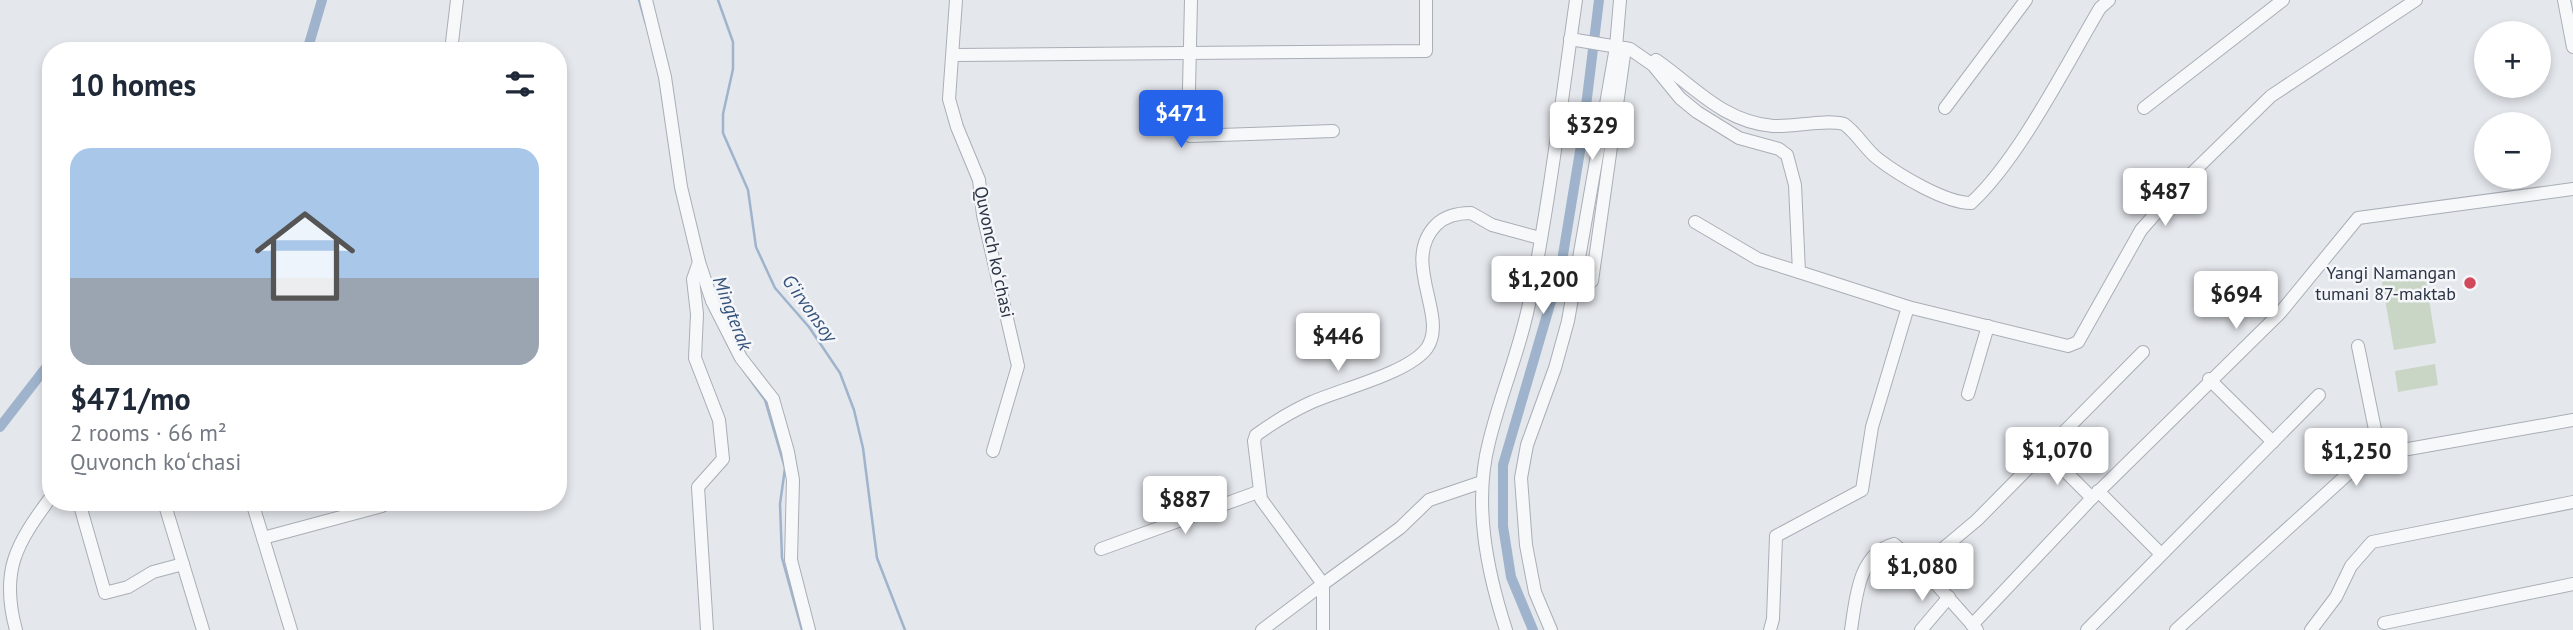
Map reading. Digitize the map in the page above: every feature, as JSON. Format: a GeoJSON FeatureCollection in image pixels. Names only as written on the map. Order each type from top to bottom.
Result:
{"type":"FeatureCollection","features":[{"type":"Feature","properties":{"kind":"street"},"geometry":{"type":"LineString","coordinates":[[452,42],[457,0]]}},
{"type":"Feature","properties":{"kind":"street"},"geometry":{"type":"LineString","coordinates":[[646,0],[665,77],[681,187],[699,262],[712,301],[741,358],[773,399],[793,480],[791,560],[808,630]]}},
{"type":"Feature","properties":{"kind":"street","name":"Quvonch koʻchasi"},"geometry":{"type":"LineString","coordinates":[[956,0],[949,99],[957,127],[979,180],[983,215],[1018,366],[993,451]]}},
{"type":"Feature","properties":{"kind":"street"},"geometry":{"type":"LineString","coordinates":[[1191,0],[1188,133],[1191,136],[1333,131]]}},
{"type":"Feature","properties":{"kind":"street"},"geometry":{"type":"LineString","coordinates":[[954,55],[1426,51],[1426,0]]}},
{"type":"Feature","properties":{"kind":"street"},"geometry":{"type":"LineString","coordinates":[[1506,630],[1485,548],[1482,482],[1488,444],[1514,365],[1529,306],[1576,0]]}},
{"type":"Feature","properties":{"kind":"street"},"geometry":{"type":"LineString","coordinates":[[1592,281],[1624,48],[1620,0]]}},
{"type":"Feature","properties":{"kind":"street"},"geometry":{"type":"LineString","coordinates":[[1945,108],[2026,0]]}},
{"type":"Feature","properties":{"kind":"street"},"geometry":{"type":"LineString","coordinates":[[1570,39],[1624,48],[1659,62],[1700,95],[1750,122],[1802,127],[1826,123],[1844,124],[1877,159],[1908,178],[1960,203],[1971,203],[1983,192],[2019,142],[2100,8],[2109,0]]}},
{"type":"Feature","properties":{"kind":"street"},"geometry":{"type":"LineString","coordinates":[[2144,108],[2283,0]]}},
{"type":"Feature","properties":{"kind":"street"},"geometry":{"type":"LineString","coordinates":[[1695,222],[1758,259],[1908,307],[2068,346],[2078,342],[2141,230],[2187,178],[2271,96],[2416,0]]}},
{"type":"Feature","properties":{"kind":"street"},"geometry":{"type":"LineString","coordinates":[[2564,0],[2572,42]]}},
{"type":"Feature","properties":{"kind":"street"},"geometry":{"type":"LineString","coordinates":[[1624,48],[1653,65],[1680,98],[1697,112],[1739,138],[1779,149],[1787,155],[1795,185],[1799,272]]}},
{"type":"Feature","properties":{"kind":"street"},"geometry":{"type":"LineString","coordinates":[[1551,630],[1535,592],[1526,545],[1521,478],[1527,445],[1555,368],[1568,321],[1624,48]]}},
{"type":"Feature","properties":{"kind":"street"},"geometry":{"type":"LineString","coordinates":[[1851,630],[1859,585],[1866,567],[1880,548],[1894,544],[1921,567],[1975,627],[2095,495],[2209,379],[2280,313],[2358,218],[2573,189]]}},
{"type":"Feature","properties":{"kind":"street"},"geometry":{"type":"LineString","coordinates":[[1323,630],[1323,584],[1258,492],[1254,441],[1256,435],[1310,403],[1408,363],[1427,348],[1432,327],[1422,253],[1430,232],[1441,220],[1471,213],[1492,225],[1540,238]]}},
{"type":"Feature","properties":{"kind":"street"},"geometry":{"type":"LineString","coordinates":[[699,262],[693,279],[697,314],[695,358],[714,404],[723,443],[723,459],[698,487],[707,630]]}},
{"type":"Feature","properties":{"kind":"street"},"geometry":{"type":"LineString","coordinates":[[1770,630],[1773,619],[1776,536],[1862,490],[1872,427],[1908,307]]}},
{"type":"Feature","properties":{"kind":"street"},"geometry":{"type":"LineString","coordinates":[[1968,394],[1988,326]]}},
{"type":"Feature","properties":{"kind":"street"},"geometry":{"type":"LineString","coordinates":[[2358,346],[2380,454]]}},
{"type":"Feature","properties":{"kind":"street"},"geometry":{"type":"LineString","coordinates":[[1921,567],[1977,520],[2143,352]]}},
{"type":"Feature","properties":{"kind":"street"},"geometry":{"type":"LineString","coordinates":[[2209,379],[2273,443]]}},
{"type":"Feature","properties":{"kind":"street"},"geometry":{"type":"LineString","coordinates":[[2087,630],[2160,553],[2319,395]]}},
{"type":"Feature","properties":{"kind":"street"},"geometry":{"type":"LineString","coordinates":[[2176,630],[2361,462],[2380,454],[2573,419]]}},
{"type":"Feature","properties":{"kind":"street"},"geometry":{"type":"LineString","coordinates":[[2046,452],[2160,553]]}},
{"type":"Feature","properties":{"kind":"street"},"geometry":{"type":"LineString","coordinates":[[1262,630],[1399,528],[1429,500],[1482,482]]}},
{"type":"Feature","properties":{"kind":"street"},"geometry":{"type":"LineString","coordinates":[[1101,549],[1258,492]]}},
{"type":"Feature","properties":{"kind":"street"},"geometry":{"type":"LineString","coordinates":[[2311,630],[2336,597],[2351,566],[2372,542],[2573,502]]}},
{"type":"Feature","properties":{"kind":"street"},"geometry":{"type":"LineString","coordinates":[[16,630],[4,608],[12,556],[42,511]]}},
{"type":"Feature","properties":{"kind":"street"},"geometry":{"type":"LineString","coordinates":[[82,511],[105,593],[128,587],[153,572],[183,564]]}},
{"type":"Feature","properties":{"kind":"street"},"geometry":{"type":"LineString","coordinates":[[167,511],[203,630]]}},
{"type":"Feature","properties":{"kind":"street"},"geometry":{"type":"LineString","coordinates":[[255,511],[291,630]]}},
{"type":"Feature","properties":{"kind":"street"},"geometry":{"type":"LineString","coordinates":[[263,538],[363,511]]}},
{"type":"Feature","properties":{"kind":"street"},"geometry":{"type":"LineString","coordinates":[[2384,623],[2573,584]]}},
{"type":"Feature","properties":{"kind":"street"},"geometry":{"type":"LineString","coordinates":[[1921,630],[1949,597]]}},
{"type":"Feature","properties":{"kind":"green space"},"geometry":{"type":"Polygon","coordinates":[[[2424,269],[2436,343],[2394,350],[2381,277],[2424,269]]]}},
{"type":"Feature","properties":{"kind":"green space"},"geometry":{"type":"Polygon","coordinates":[[[2435,364],[2438,385],[2398,392],[2395,371],[2435,364]]]}},
{"type":"Feature","properties":{"kind":"waterway"},"geometry":{"type":"LineString","coordinates":[[310,42],[322,0]]}},
{"type":"Feature","properties":{"kind":"waterway","name":"Mingterak"},"geometry":{"type":"LineString","coordinates":[[639,0],[646,24]]}},
{"type":"Feature","properties":{"kind":"waterway","name":"G‘irvonsoy"},"geometry":{"type":"LineString","coordinates":[[718,0],[733,42],[733,69],[723,114],[723,133],[748,190],[756,247],[775,288],[809,327],[840,373],[854,410],[863,448],[877,558],[905,630]]}},
{"type":"Feature","properties":{"kind":"waterway"},"geometry":{"type":"LineString","coordinates":[[1533,630],[1511,577],[1503,526],[1503,465],[1561,267],[1582,139],[1599,0]]}},
{"type":"Feature","properties":{"kind":"waterway","name":"Mingterak"},"geometry":{"type":"LineString","coordinates":[[726,341],[736,360]]}},
{"type":"Feature","properties":{"kind":"waterway","name":"Mingterak"},"geometry":{"type":"LineString","coordinates":[[744,371],[765,400],[785,468],[780,504],[782,558],[802,630]]}},
{"type":"Feature","properties":{"kind":"waterway"},"geometry":{"type":"LineString","coordinates":[[0,427],[42,373]]}},
{"type":"Feature","properties":{"kind":"place","name":"Yangi Namangan tumani 87-maktab"},"geometry":{"type":"Point","coordinates":[2470,283]}}]}
